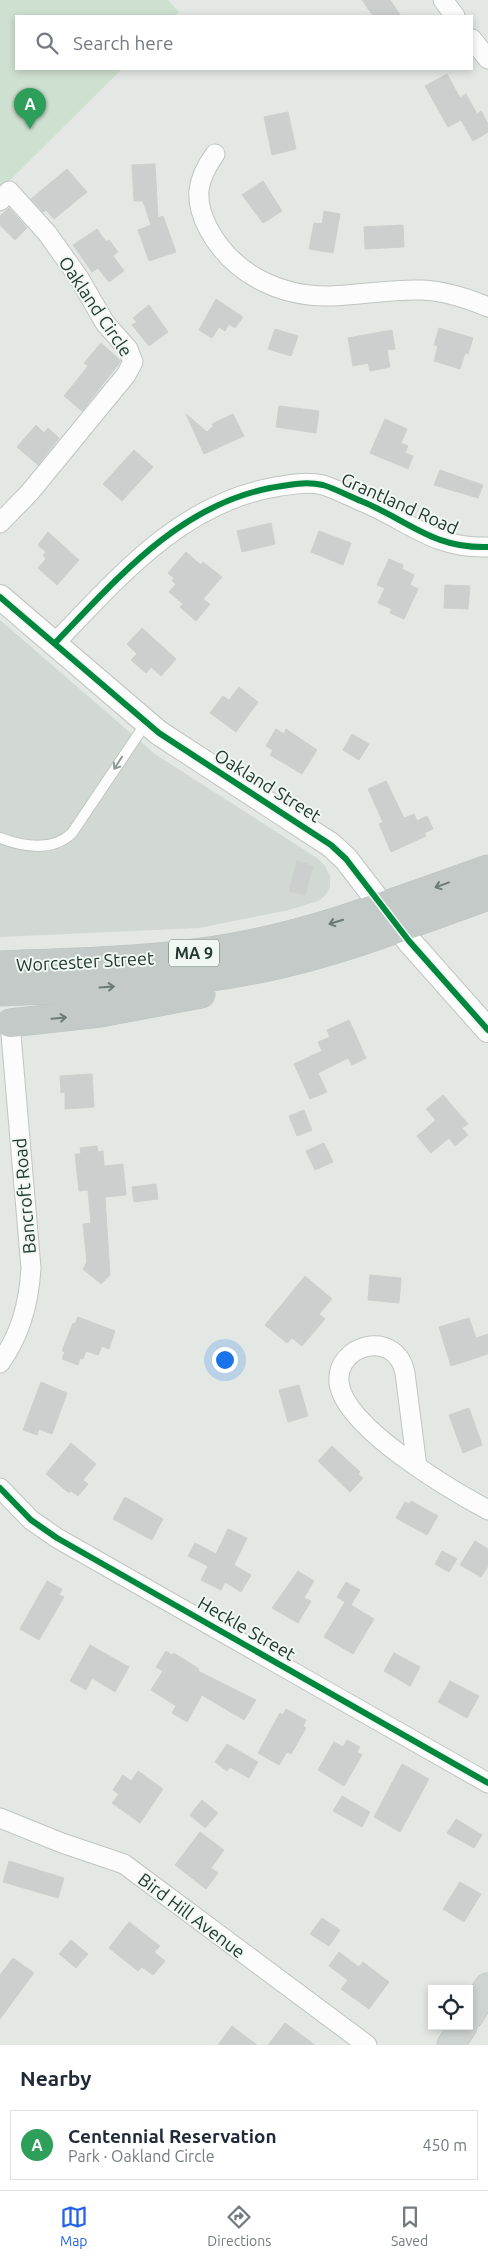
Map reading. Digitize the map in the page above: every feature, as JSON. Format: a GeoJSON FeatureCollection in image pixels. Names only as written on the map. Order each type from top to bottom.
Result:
{"type":"FeatureCollection","features":[{"type":"Feature","properties":{"kind":"highway","name":"Worcester Street"},"geometry":{"type":"LineString","coordinates":[[0,965],[140,959],[202,952],[296,933],[382,906],[488,869]]}},
{"type":"Feature","properties":{"kind":"highway","name":"Worcester Street"},"geometry":{"type":"LineString","coordinates":[[0,992],[107,987],[202,979],[275,966],[344,947],[488,896]]}},
{"type":"Feature","properties":{"kind":"highway"},"geometry":{"type":"LineString","coordinates":[[5,1023],[100,1013],[188,997],[251,980],[344,947]]}},
{"type":"Feature","properties":{"kind":"main road"},"geometry":{"type":"LineString","coordinates":[[473,2010],[488,1987]]}},
{"type":"Feature","properties":{"kind":"main road"},"geometry":{"type":"LineString","coordinates":[[450,2045],[460,2030]]}},
{"type":"Feature","properties":{"kind":"street"},"geometry":{"type":"LineString","coordinates":[[443,0],[454,15]]}},
{"type":"Feature","properties":{"kind":"street"},"geometry":{"type":"LineString","coordinates":[[473,40],[488,59]]}},
{"type":"Feature","properties":{"kind":"street"},"geometry":{"type":"LineString","coordinates":[[216,154],[203,172],[198,192],[203,218],[214,240],[238,268],[262,282],[292,292],[317,296],[407,290],[439,291],[488,307]]}},
{"type":"Feature","properties":{"kind":"street","name":"Oakland Circle"},"geometry":{"type":"LineString","coordinates":[[0,201],[9,191],[47,233],[78,278],[105,323],[128,349],[133,362],[126,375],[30,492],[0,523]]}},
{"type":"Feature","properties":{"kind":"street","name":"Grantland Road"},"geometry":{"type":"LineString","coordinates":[[55,643],[134,561],[201,511],[250,492],[293,484],[322,485],[364,502],[440,541],[461,546],[488,546]]}},
{"type":"Feature","properties":{"kind":"street","name":"Oakland Street"},"geometry":{"type":"LineString","coordinates":[[0,598],[55,643],[146,723],[169,740],[327,841],[346,859],[399,928],[488,1030]]}},
{"type":"Feature","properties":{"kind":"street","name":"Bancroft Road"},"geometry":{"type":"LineString","coordinates":[[0,1363],[20,1328],[28,1293],[31,1268],[5,1023]]}},
{"type":"Feature","properties":{"kind":"street"},"geometry":{"type":"LineString","coordinates":[[418,1467],[405,1373],[400,1358],[397,1353],[383,1346],[363,1347],[349,1356],[341,1368],[339,1384],[350,1407],[370,1428],[418,1467],[449,1489],[488,1510]]}},
{"type":"Feature","properties":{"kind":"street","name":"Heckle Street"},"geometry":{"type":"LineString","coordinates":[[0,1488],[31,1520],[57,1538],[488,1783]]}},
{"type":"Feature","properties":{"kind":"street","name":"Bird Hill Avenue"},"geometry":{"type":"LineString","coordinates":[[0,1818],[131,1869],[367,2045]]}},
{"type":"Feature","properties":{"kind":"lane"},"geometry":{"type":"LineString","coordinates":[[0,838],[22,844],[40,846],[57,844],[65,840],[72,833],[146,723]]}},
{"type":"Feature","properties":{"kind":"shaded area"},"geometry":{"type":"Polygon","coordinates":[[[0,620],[155,754],[317,858],[325,866],[330,876],[330,887],[325,896],[318,901],[289,910],[199,928],[0,937],[0,620]]]}},
{"type":"Feature","properties":{"kind":"green space"},"geometry":{"type":"Polygon","coordinates":[[[0,0],[168,0],[179,12],[175,15],[15,15],[15,70],[121,70],[0,190],[0,0]]]}},
{"type":"Feature","properties":{"kind":"building"},"geometry":{"type":"Polygon","coordinates":[[[362,0],[390,0],[400,15],[372,15],[362,0]]]}},
{"type":"Feature","properties":{"kind":"building"},"geometry":{"type":"Polygon","coordinates":[[[447,74],[460,98],[466,94],[477,114],[481,111],[488,124],[488,132],[473,141],[461,120],[448,127],[425,86],[447,74]]]}},
{"type":"Feature","properties":{"kind":"building"},"geometry":{"type":"Polygon","coordinates":[[[288,112],[296,149],[272,155],[264,117],[288,112]]]}},
{"type":"Feature","properties":{"kind":"building"},"geometry":{"type":"Polygon","coordinates":[[[155,164],[158,218],[163,216],[176,252],[149,261],[138,230],[151,225],[143,201],[134,201],[132,165],[155,164]]]}},
{"type":"Feature","properties":{"kind":"building"},"geometry":{"type":"Polygon","coordinates":[[[67,169],[87,192],[54,219],[46,210],[43,212],[31,199],[67,169]]]}},
{"type":"Feature","properties":{"kind":"building"},"geometry":{"type":"Polygon","coordinates":[[[263,181],[282,211],[263,223],[242,195],[263,181]]]}},
{"type":"Feature","properties":{"kind":"building"},"geometry":{"type":"Polygon","coordinates":[[[9,208],[27,228],[15,240],[0,225],[0,216],[9,208]]]}},
{"type":"Feature","properties":{"kind":"building"},"geometry":{"type":"Polygon","coordinates":[[[324,211],[340,214],[333,253],[309,249],[314,223],[322,224],[324,211]]]}},
{"type":"Feature","properties":{"kind":"building"},"geometry":{"type":"Polygon","coordinates":[[[403,225],[404,247],[365,249],[364,227],[403,225]]]}},
{"type":"Feature","properties":{"kind":"building"},"geometry":{"type":"Polygon","coordinates":[[[97,229],[106,242],[109,240],[118,252],[113,256],[124,271],[109,282],[98,268],[92,272],[73,245],[97,229]]]}},
{"type":"Feature","properties":{"kind":"building"},"geometry":{"type":"Polygon","coordinates":[[[216,299],[243,317],[235,328],[229,324],[225,331],[219,327],[212,338],[199,330],[216,299]]]}},
{"type":"Feature","properties":{"kind":"building"},"geometry":{"type":"Polygon","coordinates":[[[149,305],[168,332],[149,346],[132,325],[137,322],[133,318],[149,305]]]}},
{"type":"Feature","properties":{"kind":"building"},"geometry":{"type":"Polygon","coordinates":[[[439,328],[473,338],[468,354],[465,353],[460,369],[434,361],[438,346],[434,345],[439,328]]]}},
{"type":"Feature","properties":{"kind":"building"},"geometry":{"type":"Polygon","coordinates":[[[275,329],[298,336],[291,356],[268,349],[275,329]]]}},
{"type":"Feature","properties":{"kind":"building"},"geometry":{"type":"Polygon","coordinates":[[[392,330],[395,349],[387,350],[390,367],[370,371],[368,363],[353,366],[348,338],[392,330]]]}},
{"type":"Feature","properties":{"kind":"building"},"geometry":{"type":"Polygon","coordinates":[[[101,343],[121,361],[82,411],[64,396],[88,366],[84,363],[101,343]]]}},
{"type":"Feature","properties":{"kind":"building"},"geometry":{"type":"Polygon","coordinates":[[[279,406],[319,411],[316,433],[276,427],[279,406]]]}},
{"type":"Feature","properties":{"kind":"building"},"geometry":{"type":"Polygon","coordinates":[[[186,414],[207,432],[213,426],[212,424],[233,414],[244,436],[204,454],[186,414]]]}},
{"type":"Feature","properties":{"kind":"building"},"geometry":{"type":"Polygon","coordinates":[[[385,419],[407,429],[401,443],[408,446],[405,453],[413,456],[408,469],[370,453],[385,419]]]}},
{"type":"Feature","properties":{"kind":"building"},"geometry":{"type":"Polygon","coordinates":[[[36,425],[44,433],[48,428],[59,438],[38,465],[17,447],[36,425]]]}},
{"type":"Feature","properties":{"kind":"building"},"geometry":{"type":"Polygon","coordinates":[[[134,450],[153,467],[122,501],[103,484],[134,450]]]}},
{"type":"Feature","properties":{"kind":"building"},"geometry":{"type":"Polygon","coordinates":[[[440,470],[483,485],[478,498],[434,485],[440,470]]]}},
{"type":"Feature","properties":{"kind":"building"},"geometry":{"type":"Polygon","coordinates":[[[271,523],[275,544],[242,552],[237,531],[271,523]]]}},
{"type":"Feature","properties":{"kind":"building"},"geometry":{"type":"Polygon","coordinates":[[[319,531],[351,543],[343,565],[311,552],[319,531]]]}},
{"type":"Feature","properties":{"kind":"building"},"geometry":{"type":"Polygon","coordinates":[[[48,532],[79,560],[57,585],[38,568],[46,559],[43,555],[46,552],[38,545],[48,532]]]}},
{"type":"Feature","properties":{"kind":"building"},"geometry":{"type":"Polygon","coordinates":[[[186,552],[201,565],[203,562],[222,577],[203,599],[210,604],[196,621],[180,607],[183,604],[169,592],[176,584],[172,581],[174,578],[168,573],[186,552]]]}},
{"type":"Feature","properties":{"kind":"building"},"geometry":{"type":"Polygon","coordinates":[[[389,559],[403,565],[402,569],[414,575],[410,585],[418,589],[404,619],[390,613],[392,609],[378,603],[385,588],[377,585],[389,559]]]}},
{"type":"Feature","properties":{"kind":"building"},"geometry":{"type":"Polygon","coordinates":[[[445,585],[470,586],[468,609],[444,608],[445,585]]]}},
{"type":"Feature","properties":{"kind":"building"},"geometry":{"type":"Polygon","coordinates":[[[142,628],[176,659],[161,676],[151,667],[146,673],[131,660],[137,654],[127,644],[142,628]]]}},
{"type":"Feature","properties":{"kind":"building"},"geometry":{"type":"Polygon","coordinates":[[[239,687],[258,702],[236,732],[210,713],[223,696],[229,700],[239,687]]]}},
{"type":"Feature","properties":{"kind":"building"},"geometry":{"type":"Polygon","coordinates":[[[276,729],[284,734],[286,729],[317,750],[302,774],[270,755],[273,750],[266,746],[276,729]]]}},
{"type":"Feature","properties":{"kind":"building"},"geometry":{"type":"Polygon","coordinates":[[[352,734],[369,744],[359,760],[343,750],[352,734]]]}},
{"type":"Feature","properties":{"kind":"building"},"geometry":{"type":"Polygon","coordinates":[[[386,781],[404,818],[414,814],[417,821],[427,816],[433,829],[424,833],[426,836],[391,852],[379,824],[383,822],[368,789],[386,781]]]}},
{"type":"Feature","properties":{"kind":"building"},"geometry":{"type":"Polygon","coordinates":[[[297,861],[313,866],[305,895],[289,891],[297,861]]]}},
{"type":"Feature","properties":{"kind":"building"},"geometry":{"type":"Polygon","coordinates":[[[349,1020],[366,1058],[352,1065],[348,1058],[318,1073],[327,1092],[310,1099],[294,1064],[322,1051],[318,1042],[330,1037],[327,1030],[349,1020]]]}},
{"type":"Feature","properties":{"kind":"building"},"geometry":{"type":"Polygon","coordinates":[[[92,1074],[94,1107],[65,1109],[65,1092],[61,1093],[60,1076],[92,1074]]]}},
{"type":"Feature","properties":{"kind":"building"},"geometry":{"type":"Polygon","coordinates":[[[443,1095],[468,1124],[462,1128],[468,1135],[455,1146],[449,1138],[431,1153],[417,1136],[436,1120],[426,1109],[443,1095]]]}},
{"type":"Feature","properties":{"kind":"building"},"geometry":{"type":"Polygon","coordinates":[[[304,1110],[312,1130],[297,1136],[289,1116],[304,1110]]]}},
{"type":"Feature","properties":{"kind":"building"},"geometry":{"type":"Polygon","coordinates":[[[324,1143],[333,1162],[315,1170],[306,1151],[324,1143]]]}},
{"type":"Feature","properties":{"kind":"building"},"geometry":{"type":"Polygon","coordinates":[[[97,1146],[98,1152],[103,1151],[104,1166],[123,1164],[126,1195],[105,1197],[110,1275],[101,1284],[83,1269],[87,1262],[83,1224],[91,1223],[88,1190],[79,1191],[75,1154],[81,1154],[80,1148],[97,1146]]]}},
{"type":"Feature","properties":{"kind":"building"},"geometry":{"type":"Polygon","coordinates":[[[156,1184],[158,1199],[134,1202],[132,1187],[156,1184]]]}},
{"type":"Feature","properties":{"kind":"building"},"geometry":{"type":"Polygon","coordinates":[[[370,1275],[401,1278],[399,1303],[368,1300],[370,1275]]]}},
{"type":"Feature","properties":{"kind":"building"},"geometry":{"type":"Polygon","coordinates":[[[305,1276],[332,1299],[319,1314],[325,1319],[302,1346],[292,1338],[287,1343],[265,1325],[305,1276]]]}},
{"type":"Feature","properties":{"kind":"building"},"geometry":{"type":"Polygon","coordinates":[[[78,1317],[115,1331],[109,1349],[102,1346],[98,1355],[86,1351],[83,1359],[80,1358],[78,1365],[62,1359],[65,1352],[62,1351],[73,1323],[75,1324],[78,1317]]]}},
{"type":"Feature","properties":{"kind":"building"},"geometry":{"type":"Polygon","coordinates":[[[469,1318],[476,1338],[488,1334],[488,1354],[451,1366],[439,1327],[469,1318]]]}},
{"type":"Feature","properties":{"kind":"building"},"geometry":{"type":"Polygon","coordinates":[[[41,1382],[67,1393],[52,1434],[39,1429],[37,1435],[23,1430],[41,1382]]]}},
{"type":"Feature","properties":{"kind":"building"},"geometry":{"type":"Polygon","coordinates":[[[299,1385],[308,1416],[288,1422],[279,1390],[299,1385]]]}},
{"type":"Feature","properties":{"kind":"building"},"geometry":{"type":"Polygon","coordinates":[[[469,1408],[482,1445],[463,1453],[449,1415],[469,1408]]]}},
{"type":"Feature","properties":{"kind":"building"},"geometry":{"type":"Polygon","coordinates":[[[71,1443],[96,1464],[83,1480],[88,1484],[78,1496],[71,1491],[69,1493],[46,1474],[71,1443]]]}},
{"type":"Feature","properties":{"kind":"building"},"geometry":{"type":"Polygon","coordinates":[[[332,1446],[360,1472],[358,1474],[363,1478],[350,1492],[318,1461],[332,1446]]]}},
{"type":"Feature","properties":{"kind":"building"},"geometry":{"type":"Polygon","coordinates":[[[125,1497],[163,1519],[152,1540],[113,1519],[125,1497]]]}},
{"type":"Feature","properties":{"kind":"building"},"geometry":{"type":"Polygon","coordinates":[[[411,1501],[438,1516],[427,1535],[396,1518],[405,1502],[410,1504],[411,1501]]]}},
{"type":"Feature","properties":{"kind":"building"},"geometry":{"type":"Polygon","coordinates":[[[228,1529],[247,1538],[234,1565],[251,1575],[241,1592],[225,1582],[221,1590],[201,1580],[208,1566],[188,1556],[195,1543],[216,1554],[228,1529]]]}},
{"type":"Feature","properties":{"kind":"building"},"geometry":{"type":"Polygon","coordinates":[[[475,1541],[488,1549],[488,1566],[481,1577],[460,1565],[475,1541]]]}},
{"type":"Feature","properties":{"kind":"building"},"geometry":{"type":"Polygon","coordinates":[[[442,1551],[457,1559],[449,1572],[435,1564],[442,1551]]]}},
{"type":"Feature","properties":{"kind":"building"},"geometry":{"type":"Polygon","coordinates":[[[298,1571],[314,1581],[304,1598],[311,1601],[298,1623],[272,1608],[298,1571]]]}},
{"type":"Feature","properties":{"kind":"building"},"geometry":{"type":"Polygon","coordinates":[[[47,1581],[62,1589],[59,1595],[64,1597],[39,1640],[20,1629],[47,1581]]]}},
{"type":"Feature","properties":{"kind":"building"},"geometry":{"type":"Polygon","coordinates":[[[346,1582],[360,1590],[351,1605],[374,1619],[353,1654],[324,1637],[345,1602],[337,1597],[346,1582]]]}},
{"type":"Feature","properties":{"kind":"building"},"geometry":{"type":"Polygon","coordinates":[[[90,1645],[129,1667],[115,1692],[92,1678],[86,1690],[70,1681],[90,1645]]]}},
{"type":"Feature","properties":{"kind":"building"},"geometry":{"type":"Polygon","coordinates":[[[166,1651],[172,1655],[174,1653],[199,1669],[198,1671],[256,1700],[244,1720],[202,1695],[187,1722],[172,1713],[176,1706],[151,1690],[163,1671],[156,1667],[166,1651]]]}},
{"type":"Feature","properties":{"kind":"building"},"geometry":{"type":"Polygon","coordinates":[[[394,1653],[420,1667],[410,1686],[384,1671],[394,1653]]]}},
{"type":"Feature","properties":{"kind":"building"},"geometry":{"type":"Polygon","coordinates":[[[450,1681],[479,1696],[467,1718],[438,1702],[450,1681]]]}},
{"type":"Feature","properties":{"kind":"building"},"geometry":{"type":"Polygon","coordinates":[[[286,1709],[306,1720],[303,1726],[306,1728],[291,1754],[287,1752],[279,1765],[258,1753],[280,1713],[283,1715],[286,1709]]]}},
{"type":"Feature","properties":{"kind":"building"},"geometry":{"type":"Polygon","coordinates":[[[347,1740],[360,1747],[357,1752],[362,1755],[344,1786],[318,1770],[334,1742],[343,1747],[347,1740]]]}},
{"type":"Feature","properties":{"kind":"building"},"geometry":{"type":"Polygon","coordinates":[[[227,1744],[258,1762],[249,1778],[230,1767],[227,1771],[215,1762],[227,1744]]]}},
{"type":"Feature","properties":{"kind":"building"},"geometry":{"type":"Polygon","coordinates":[[[402,1764],[429,1779],[400,1832],[374,1817],[402,1764]]]}},
{"type":"Feature","properties":{"kind":"building"},"geometry":{"type":"Polygon","coordinates":[[[138,1771],[163,1789],[140,1823],[112,1803],[119,1794],[113,1790],[123,1775],[131,1781],[138,1771]]]}},
{"type":"Feature","properties":{"kind":"building"},"geometry":{"type":"Polygon","coordinates":[[[342,1796],[370,1812],[362,1827],[333,1811],[342,1796]]]}},
{"type":"Feature","properties":{"kind":"building"},"geometry":{"type":"Polygon","coordinates":[[[202,1800],[218,1813],[205,1828],[190,1815],[202,1800]]]}},
{"type":"Feature","properties":{"kind":"building"},"geometry":{"type":"Polygon","coordinates":[[[456,1819],[482,1835],[474,1848],[447,1833],[456,1819]]]}},
{"type":"Feature","properties":{"kind":"building"},"geometry":{"type":"Polygon","coordinates":[[[200,1832],[224,1850],[211,1868],[218,1873],[206,1889],[175,1865],[200,1832]]]}},
{"type":"Feature","properties":{"kind":"building"},"geometry":{"type":"Polygon","coordinates":[[[9,1861],[64,1878],[58,1898],[3,1882],[9,1861]]]}},
{"type":"Feature","properties":{"kind":"building"},"geometry":{"type":"Polygon","coordinates":[[[460,1882],[481,1894],[464,1922],[443,1909],[460,1882]]]}},
{"type":"Feature","properties":{"kind":"building"},"geometry":{"type":"Polygon","coordinates":[[[322,1918],[340,1930],[329,1946],[310,1934],[322,1918]]]}},
{"type":"Feature","properties":{"kind":"building"},"geometry":{"type":"Polygon","coordinates":[[[129,1922],[160,1946],[154,1952],[165,1961],[153,1975],[142,1967],[138,1971],[109,1948],[129,1922]]]}},
{"type":"Feature","properties":{"kind":"building"},"geometry":{"type":"Polygon","coordinates":[[[71,1940],[88,1954],[76,1968],[59,1954],[71,1940]]]}},
{"type":"Feature","properties":{"kind":"building"},"geometry":{"type":"Polygon","coordinates":[[[339,1952],[359,1967],[363,1962],[389,1982],[369,2009],[341,1989],[348,1980],[329,1966],[339,1952]]]}},
{"type":"Feature","properties":{"kind":"building"},"geometry":{"type":"Polygon","coordinates":[[[13,1958],[34,1973],[0,2019],[0,1975],[13,1958]]]}},
{"type":"Feature","properties":{"kind":"building"},"geometry":{"type":"Polygon","coordinates":[[[285,2023],[315,2045],[268,2045],[285,2023]]]}},
{"type":"Feature","properties":{"kind":"building"},"geometry":{"type":"Polygon","coordinates":[[[232,2026],[257,2045],[218,2045],[232,2026]]]}},
{"type":"Feature","properties":{"kind":"cycle path"},"geometry":{"type":"LineString","coordinates":[[55,643],[126,571],[151,548],[178,528],[206,511],[237,497],[270,488],[303,483],[323,485],[378,509],[436,538],[469,546],[488,547]]}},
{"type":"Feature","properties":{"kind":"cycle path"},"geometry":{"type":"LineString","coordinates":[[0,597],[159,733],[331,845],[346,859],[409,941],[488,1030]]}},
{"type":"Feature","properties":{"kind":"cycle path"},"geometry":{"type":"LineString","coordinates":[[0,1488],[31,1520],[57,1538],[488,1783]]}},
{"type":"Feature","properties":{"kind":"place","name":"Centennial Reservation"},"geometry":{"type":"Point","coordinates":[30,129]}}]}
